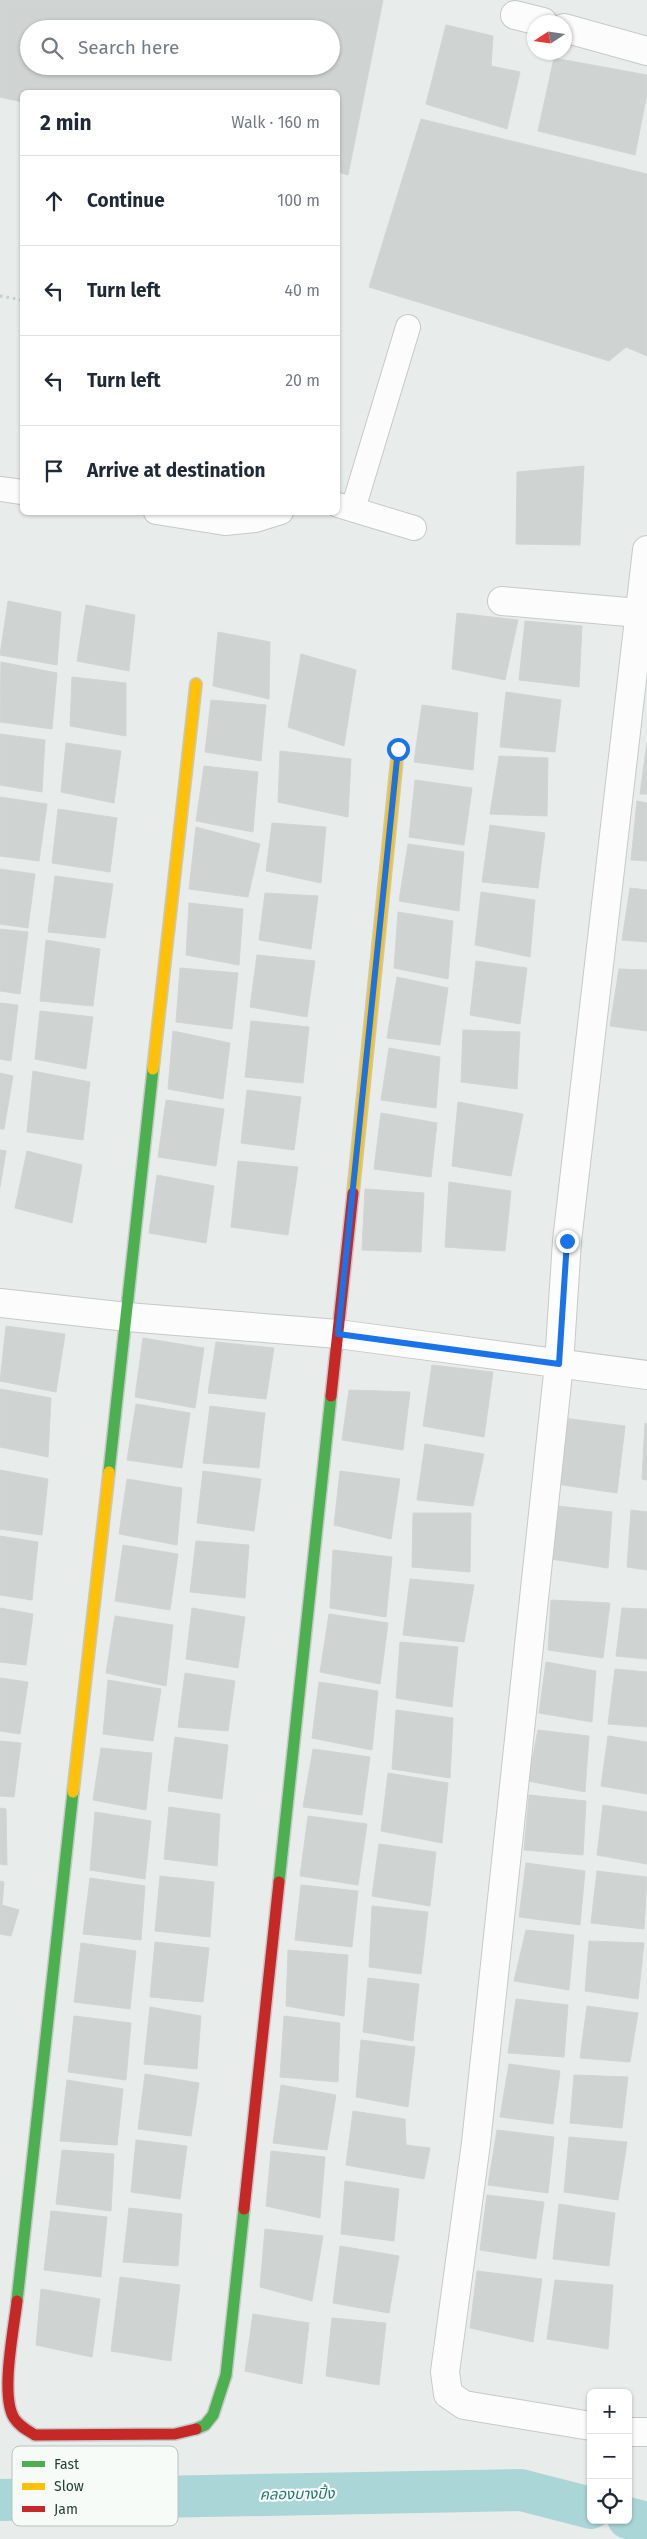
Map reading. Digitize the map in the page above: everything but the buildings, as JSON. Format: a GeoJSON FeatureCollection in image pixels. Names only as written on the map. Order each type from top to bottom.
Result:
{"type":"FeatureCollection","features":[{"type":"Feature","properties":{"kind":"street"},"geometry":{"type":"LineString","coordinates":[[515,15],[527,18]]}},
{"type":"Feature","properties":{"kind":"street"},"geometry":{"type":"LineString","coordinates":[[572,30],[647,51]]}},
{"type":"Feature","properties":{"kind":"street"},"geometry":{"type":"LineString","coordinates":[[587,2425],[464,2405],[448,2394],[445,2372],[477,2133],[559,1364],[567,1241],[647,550]]}},
{"type":"Feature","properties":{"kind":"street"},"geometry":{"type":"LineString","coordinates":[[502,601],[639,613]]}},
{"type":"Feature","properties":{"kind":"street"},"geometry":{"type":"LineString","coordinates":[[196,684],[7,2393],[10,2414],[18,2426],[35,2435],[174,2434],[194,2430],[205,2425],[213,2412],[226,2375],[338,1334],[398,749]]}},
{"type":"Feature","properties":{"kind":"street"},"geometry":{"type":"LineString","coordinates":[[0,1302],[127,1317],[338,1334],[647,1375]]}},
{"type":"Feature","properties":{"kind":"street"},"geometry":{"type":"LineString","coordinates":[[632,2432],[647,2432]]}},
{"type":"Feature","properties":{"kind":"lane"},"geometry":{"type":"LineString","coordinates":[[408,327],[345,507],[414,528]]}},
{"type":"Feature","properties":{"kind":"lane"},"geometry":{"type":"LineString","coordinates":[[0,489],[20,492]]}},
{"type":"Feature","properties":{"kind":"lane"},"geometry":{"type":"LineString","coordinates":[[173,515],[225,524],[255,520],[271,515]]}},
{"type":"Feature","properties":{"kind":"path"},"geometry":{"type":"LineString","coordinates":[[0,296],[20,300]]}},
{"type":"Feature","properties":{"kind":"waterway","name":"คลองบางปิ้ง"},"geometry":{"type":"LineString","coordinates":[[178,2497],[521,2490],[587,2507]]}},
{"type":"Feature","properties":{"kind":"waterway","name":"คลองบางปิ้ง"},"geometry":{"type":"LineString","coordinates":[[0,2500],[12,2500]]}},
{"type":"Feature","properties":{"kind":"waterway","name":"คลองบางปิ้ง"},"geometry":{"type":"LineString","coordinates":[[632,2519],[647,2523]]}},
{"type":"Feature","properties":{"kind":"traffic: fast"},"geometry":{"type":"LineString","coordinates":[[109,1472],[153,1069]]}},
{"type":"Feature","properties":{"kind":"traffic: fast"},"geometry":{"type":"LineString","coordinates":[[279,1882],[331,1396]]}},
{"type":"Feature","properties":{"kind":"traffic: fast"},"geometry":{"type":"LineString","coordinates":[[17,2301],[73,1792]]}},
{"type":"Feature","properties":{"kind":"traffic: fast"},"geometry":{"type":"LineString","coordinates":[[196,2429],[205,2425],[213,2415],[226,2375],[244,2209]]}},
{"type":"Feature","properties":{"kind":"traffic: slow"},"geometry":{"type":"LineString","coordinates":[[153,1069],[196,684]]}},
{"type":"Feature","properties":{"kind":"traffic: slow"},"geometry":{"type":"LineString","coordinates":[[353,1193],[398,749]]}},
{"type":"Feature","properties":{"kind":"traffic: slow"},"geometry":{"type":"LineString","coordinates":[[73,1792],[109,1472]]}},
{"type":"Feature","properties":{"kind":"traffic: jam"},"geometry":{"type":"LineString","coordinates":[[331,1396],[353,1193]]}},
{"type":"Feature","properties":{"kind":"traffic: jam"},"geometry":{"type":"LineString","coordinates":[[244,2209],[279,1882]]}},
{"type":"Feature","properties":{"kind":"traffic: jam"},"geometry":{"type":"LineString","coordinates":[[17,2301],[9,2361],[8,2394],[14,2418],[23,2428],[35,2435],[175,2434],[196,2429]]}},
{"type":"Feature","properties":{"kind":"route"},"geometry":{"type":"LineString","coordinates":[[398,749],[338,1334],[559,1364],[567,1241]]}}]}
